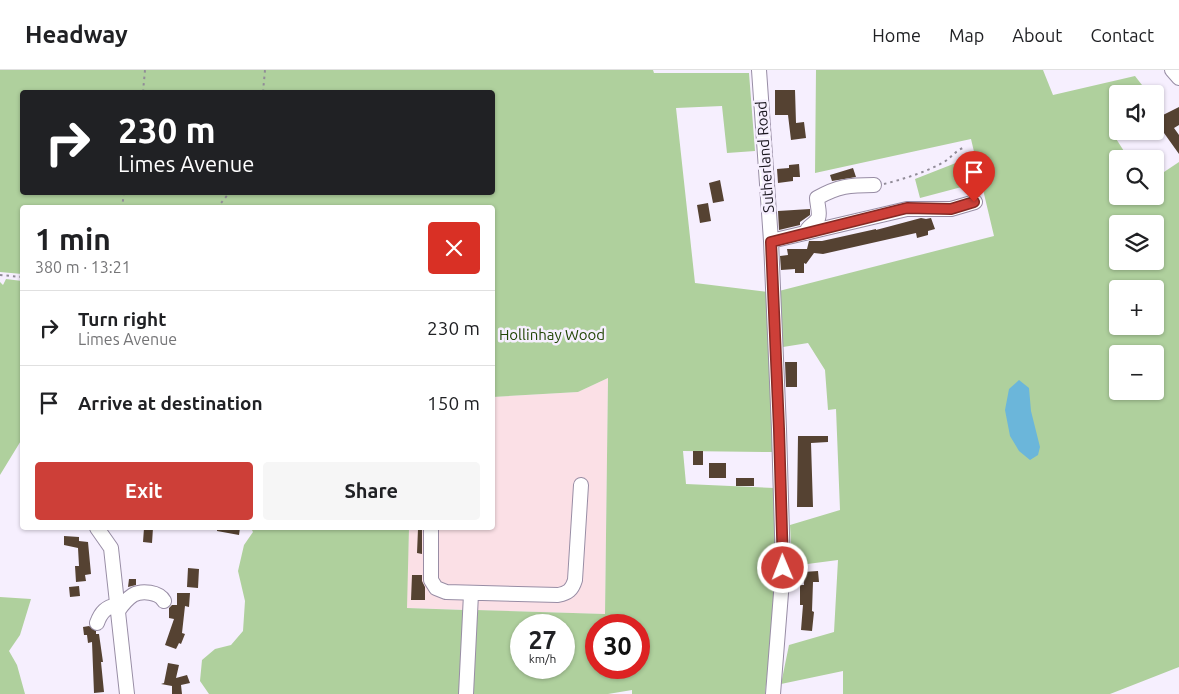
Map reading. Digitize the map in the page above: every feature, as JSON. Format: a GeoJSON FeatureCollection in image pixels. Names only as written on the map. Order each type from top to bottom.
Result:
{"type":"FeatureCollection","features":[{"type":"Feature","properties":{"kind":"street","name":"Sutherland Road"},"geometry":{"type":"LineString","coordinates":[[759,70],[771,242],[783,568],[773,694]]}},
{"type":"Feature","properties":{"kind":"street"},"geometry":{"type":"LineString","coordinates":[[1172,70],[1179,78]]}},
{"type":"Feature","properties":{"kind":"street"},"geometry":{"type":"LineString","coordinates":[[806,233],[808,226],[817,220],[819,214],[816,198],[832,189],[874,184]]}},
{"type":"Feature","properties":{"kind":"street"},"geometry":{"type":"LineString","coordinates":[[771,242],[907,208],[951,209],[974,202]]}},
{"type":"Feature","properties":{"kind":"street"},"geometry":{"type":"LineString","coordinates":[[432,530],[431,580],[436,588],[446,592],[470,594],[558,596],[566,594],[572,588],[575,580],[581,485]]}},
{"type":"Feature","properties":{"kind":"street"},"geometry":{"type":"LineString","coordinates":[[98,530],[111,548],[127,694]]}},
{"type":"Feature","properties":{"kind":"street"},"geometry":{"type":"LineString","coordinates":[[97,623],[106,608],[118,608],[135,594],[155,594],[162,597],[164,601]]}},
{"type":"Feature","properties":{"kind":"street"},"geometry":{"type":"LineString","coordinates":[[466,694],[470,594]]}},
{"type":"Feature","properties":{"kind":"path"},"geometry":{"type":"LineString","coordinates":[[143,90],[145,70]]}},
{"type":"Feature","properties":{"kind":"path"},"geometry":{"type":"LineString","coordinates":[[263,90],[265,70]]}},
{"type":"Feature","properties":{"kind":"path"},"geometry":{"type":"LineString","coordinates":[[874,184],[901,180],[934,167],[946,161],[963,148]]}},
{"type":"Feature","properties":{"kind":"path"},"geometry":{"type":"LineString","coordinates":[[219,205],[228,195]]}},
{"type":"Feature","properties":{"kind":"path"},"geometry":{"type":"LineString","coordinates":[[1,276],[20,277]]}},
{"type":"Feature","properties":{"kind":"shaded area"},"geometry":{"type":"Polygon","coordinates":[[[608,378],[605,614],[406,608],[409,530],[495,530],[495,397],[578,392],[608,378]]]}},
{"type":"Feature","properties":{"kind":"green space","name":"Hollinhay Wood"},"geometry":{"type":"Polygon","coordinates":[[[0,70],[653,70],[654,73],[749,73],[755,151],[727,153],[722,106],[676,108],[695,283],[768,292],[773,452],[683,451],[686,484],[774,488],[775,550],[772,627],[765,694],[632,694],[632,690],[608,694],[471,694],[476,610],[605,614],[608,378],[578,392],[495,397],[495,205],[20,205],[20,274],[0,272],[0,70]]]}},
{"type":"Feature","properties":{"kind":"green space"},"geometry":{"type":"Polygon","coordinates":[[[816,70],[1043,70],[1053,95],[1135,76],[1142,85],[1109,85],[1109,140],[1117,140],[1123,150],[1109,150],[1109,205],[1164,205],[1164,172],[1179,162],[1179,667],[1110,694],[843,694],[843,671],[781,684],[789,645],[834,632],[838,560],[792,566],[790,525],[840,510],[836,409],[828,410],[825,370],[808,343],[783,347],[779,291],[994,236],[971,139],[815,173],[816,70]]]}},
{"type":"Feature","properties":{"kind":"green space"},"geometry":{"type":"Polygon","coordinates":[[[966,159],[973,184],[920,198],[915,179],[966,159]]]}},
{"type":"Feature","properties":{"kind":"green space"},"geometry":{"type":"Polygon","coordinates":[[[6,279],[20,281],[20,442],[0,475],[0,282],[3,285],[6,279]]]}},
{"type":"Feature","properties":{"kind":"green space"},"geometry":{"type":"Polygon","coordinates":[[[252,530],[409,530],[407,608],[465,610],[462,694],[209,694],[200,681],[202,660],[215,649],[231,645],[243,631],[245,601],[238,571],[244,545],[253,532],[252,530]]]}},
{"type":"Feature","properties":{"kind":"green space"},"geometry":{"type":"Polygon","coordinates":[[[0,597],[31,599],[20,635],[9,651],[17,665],[25,694],[0,694],[0,597]]]}},
{"type":"Feature","properties":{"kind":"water"},"geometry":{"type":"Polygon","coordinates":[[[1019,380],[1029,388],[1031,411],[1040,447],[1038,455],[1030,460],[1019,451],[1010,436],[1005,410],[1009,389],[1019,380]]]}},
{"type":"Feature","properties":{"kind":"building"},"geometry":{"type":"Polygon","coordinates":[[[775,90],[795,90],[796,123],[804,122],[806,138],[791,140],[788,115],[775,115],[775,90]]]}},
{"type":"Feature","properties":{"kind":"building"},"geometry":{"type":"Polygon","coordinates":[[[1179,107],[1179,125],[1174,128],[1179,135],[1179,154],[1164,133],[1164,114],[1179,107]]]}},
{"type":"Feature","properties":{"kind":"building"},"geometry":{"type":"Polygon","coordinates":[[[799,164],[800,177],[793,177],[793,181],[778,183],[777,169],[789,168],[789,165],[799,164]]]}},
{"type":"Feature","properties":{"kind":"building"},"geometry":{"type":"Polygon","coordinates":[[[853,168],[856,177],[832,181],[830,175],[853,168]]]}},
{"type":"Feature","properties":{"kind":"building"},"geometry":{"type":"Polygon","coordinates":[[[720,180],[724,201],[713,203],[709,183],[720,180]]]}},
{"type":"Feature","properties":{"kind":"building"},"geometry":{"type":"Polygon","coordinates":[[[708,203],[711,221],[700,223],[697,205],[708,203]]]}},
{"type":"Feature","properties":{"kind":"building"},"geometry":{"type":"Polygon","coordinates":[[[810,209],[810,215],[800,222],[800,225],[779,230],[778,211],[810,209]]]}},
{"type":"Feature","properties":{"kind":"building"},"geometry":{"type":"Polygon","coordinates":[[[921,218],[931,218],[935,229],[928,231],[928,235],[917,238],[916,233],[823,254],[814,253],[806,264],[804,263],[804,273],[795,273],[795,269],[781,270],[780,256],[788,255],[787,249],[807,249],[809,241],[822,241],[876,230],[921,218]]]}},
{"type":"Feature","properties":{"kind":"building"},"geometry":{"type":"Polygon","coordinates":[[[785,362],[797,362],[797,387],[786,387],[785,362]]]}},
{"type":"Feature","properties":{"kind":"building"},"geometry":{"type":"Polygon","coordinates":[[[798,436],[828,436],[828,442],[811,443],[813,507],[797,507],[798,436]]]}},
{"type":"Feature","properties":{"kind":"building"},"geometry":{"type":"Polygon","coordinates":[[[693,451],[703,451],[703,465],[693,465],[693,451]]]}},
{"type":"Feature","properties":{"kind":"building"},"geometry":{"type":"Polygon","coordinates":[[[709,463],[726,463],[726,478],[709,478],[709,463]]]}},
{"type":"Feature","properties":{"kind":"building"},"geometry":{"type":"Polygon","coordinates":[[[736,478],[754,478],[754,486],[736,486],[736,478]]]}},
{"type":"Feature","properties":{"kind":"building"},"geometry":{"type":"Polygon","coordinates":[[[144,530],[153,530],[152,543],[143,542],[144,530]]]}},
{"type":"Feature","properties":{"kind":"building"},"geometry":{"type":"Polygon","coordinates":[[[217,530],[240,530],[239,535],[217,530]]]}},
{"type":"Feature","properties":{"kind":"building"},"geometry":{"type":"Polygon","coordinates":[[[418,530],[422,530],[422,554],[417,553],[418,530]]]}},
{"type":"Feature","properties":{"kind":"building"},"geometry":{"type":"Polygon","coordinates":[[[64,536],[79,537],[79,541],[88,542],[91,574],[85,575],[86,581],[76,582],[75,566],[79,566],[78,548],[64,545],[64,536]]]}},
{"type":"Feature","properties":{"kind":"building"},"geometry":{"type":"Polygon","coordinates":[[[188,568],[199,569],[198,588],[187,587],[188,568]]]}},
{"type":"Feature","properties":{"kind":"building"},"geometry":{"type":"Polygon","coordinates":[[[818,571],[819,582],[813,582],[812,611],[814,612],[812,631],[801,630],[803,605],[800,605],[800,585],[804,585],[803,572],[818,571]]]}},
{"type":"Feature","properties":{"kind":"building"},"geometry":{"type":"Polygon","coordinates":[[[412,575],[422,575],[425,587],[425,600],[411,600],[412,575]]]}},
{"type":"Feature","properties":{"kind":"building"},"geometry":{"type":"Polygon","coordinates":[[[129,579],[136,579],[136,585],[128,587],[129,579]]]}},
{"type":"Feature","properties":{"kind":"building"},"geometry":{"type":"Polygon","coordinates":[[[79,586],[80,596],[70,597],[69,587],[79,586]]]}},
{"type":"Feature","properties":{"kind":"building"},"geometry":{"type":"Polygon","coordinates":[[[177,593],[190,593],[189,607],[185,606],[182,633],[185,634],[181,644],[179,643],[176,649],[165,645],[174,619],[169,618],[169,608],[172,605],[177,605],[177,593]]]}},
{"type":"Feature","properties":{"kind":"building"},"geometry":{"type":"Polygon","coordinates":[[[89,626],[96,631],[96,634],[99,634],[103,662],[101,662],[104,692],[94,693],[92,642],[88,643],[83,627],[89,626]]]}},
{"type":"Feature","properties":{"kind":"building"},"geometry":{"type":"Polygon","coordinates":[[[168,663],[179,665],[176,678],[187,675],[190,683],[181,685],[182,694],[172,694],[172,686],[161,684],[164,683],[168,663]]]}},
{"type":"Feature","properties":{"kind":"route"},"geometry":{"type":"LineString","coordinates":[[783,568],[771,242],[907,208],[951,209],[974,202]]}}]}
